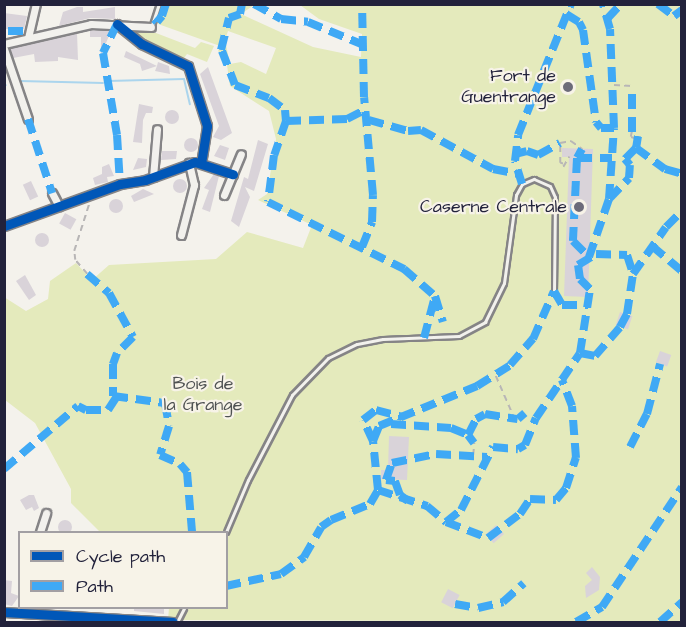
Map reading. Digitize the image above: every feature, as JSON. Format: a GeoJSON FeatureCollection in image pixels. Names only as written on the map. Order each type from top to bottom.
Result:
{"type":"FeatureCollection","features":[{"type":"Feature","properties":{"kind":"street"},"geometry":{"type":"LineString","coordinates":[[28,38],[36,4]]}},
{"type":"Feature","properties":{"kind":"street"},"geometry":{"type":"LineString","coordinates":[[28,119],[6,45],[91,24],[151,27]]}},
{"type":"Feature","properties":{"kind":"street"},"geometry":{"type":"LineString","coordinates":[[117,24],[142,44],[188,66],[207,126],[201,162]]}},
{"type":"Feature","properties":{"kind":"street"},"geometry":{"type":"LineString","coordinates":[[153,177],[157,129]]}},
{"type":"Feature","properties":{"kind":"street"},"geometry":{"type":"LineString","coordinates":[[224,195],[241,154]]}},
{"type":"Feature","properties":{"kind":"street"},"geometry":{"type":"LineString","coordinates":[[4,226],[120,184],[153,177],[189,163],[201,162],[233,174]]}},
{"type":"Feature","properties":{"kind":"street"},"geometry":{"type":"LineString","coordinates":[[181,235],[194,185],[189,163]]}},
{"type":"Feature","properties":{"kind":"street"},"geometry":{"type":"LineString","coordinates":[[52,193],[59,206]]}},
{"type":"Feature","properties":{"kind":"street"},"geometry":{"type":"LineString","coordinates":[[40,531],[46,513]]}},
{"type":"Feature","properties":{"kind":"street"},"geometry":{"type":"LineString","coordinates":[[4,612],[26,610],[175,622]]}},
{"type":"Feature","properties":{"kind":"lane"},"geometry":{"type":"LineString","coordinates":[[151,27],[159,4]]}},
{"type":"Feature","properties":{"kind":"lane"},"geometry":{"type":"LineString","coordinates":[[226,531],[287,404],[328,358],[357,344],[383,339],[459,336],[485,322],[504,283],[516,195],[522,184],[534,179],[546,182],[555,197],[554,291]]}},
{"type":"Feature","properties":{"kind":"lane"},"geometry":{"type":"LineString","coordinates":[[175,622],[183,609]]}},
{"type":"Feature","properties":{"kind":"path"},"geometry":{"type":"LineString","coordinates":[[614,85],[633,86]]}},
{"type":"Feature","properties":{"kind":"path"},"geometry":{"type":"LineString","coordinates":[[632,132],[631,137],[638,139]]}},
{"type":"Feature","properties":{"kind":"path"},"geometry":{"type":"LineString","coordinates":[[569,157],[563,165],[560,163],[560,143],[571,141],[582,149]]}},
{"type":"Feature","properties":{"kind":"path"},"geometry":{"type":"LineString","coordinates":[[87,274],[75,260],[74,250],[89,207],[88,197]]}},
{"type":"Feature","properties":{"kind":"path"},"geometry":{"type":"LineString","coordinates":[[496,376],[514,417]]}},
{"type":"Feature","properties":{"kind":"path"},"geometry":{"type":"LineString","coordinates":[[473,455],[474,443]]}},
{"type":"Feature","properties":{"kind":"green space","name":"Bois de la Grange"},"geometry":{"type":"Polygon","coordinates":[[[161,5],[254,5],[241,14],[313,47],[361,57],[362,34],[319,19],[300,5],[681,5],[681,622],[168,620],[169,609],[228,609],[228,531],[99,531],[71,503],[71,489],[35,423],[5,400],[4,297],[26,311],[48,299],[50,281],[76,263],[92,280],[109,265],[216,259],[247,232],[303,248],[312,225],[258,200],[267,194],[276,139],[269,111],[230,86],[226,58],[218,51],[220,46],[158,24],[155,20],[161,5]],[[228,31],[225,40],[230,64],[241,62],[266,74],[276,48],[228,31]]]}},
{"type":"Feature","properties":{"kind":"green space"},"geometry":{"type":"Polygon","coordinates":[[[135,31],[156,33],[195,48],[201,42],[214,46],[207,62],[187,54],[184,58],[143,42],[134,36],[135,31]]]}},
{"type":"Feature","properties":{"kind":"building"},"geometry":{"type":"Polygon","coordinates":[[[83,7],[83,12],[115,7],[115,19],[90,18],[59,26],[63,12],[83,7]]]}},
{"type":"Feature","properties":{"kind":"building"},"geometry":{"type":"Polygon","coordinates":[[[4,13],[27,16],[24,29],[4,29],[4,13]]]}},
{"type":"Feature","properties":{"kind":"building"},"geometry":{"type":"Polygon","coordinates":[[[90,30],[111,31],[101,55],[101,37],[90,37],[90,30]]]}},
{"type":"Feature","properties":{"kind":"building"},"geometry":{"type":"Polygon","coordinates":[[[77,33],[78,60],[58,57],[58,61],[35,62],[34,54],[13,58],[10,48],[77,33]]]}},
{"type":"Feature","properties":{"kind":"building"},"geometry":{"type":"Polygon","coordinates":[[[126,51],[157,66],[142,71],[140,64],[124,57],[126,51]]]}},
{"type":"Feature","properties":{"kind":"building"},"geometry":{"type":"Polygon","coordinates":[[[158,62],[169,66],[170,74],[155,71],[158,62]]]}},
{"type":"Feature","properties":{"kind":"building"},"geometry":{"type":"Polygon","coordinates":[[[208,67],[232,133],[221,140],[213,137],[219,126],[200,74],[208,67]]]}},
{"type":"Feature","properties":{"kind":"building"},"geometry":{"type":"Polygon","coordinates":[[[139,104],[153,107],[152,113],[146,113],[143,120],[142,143],[133,142],[139,104]]]}},
{"type":"Feature","properties":{"kind":"building"},"geometry":{"type":"Polygon","coordinates":[[[169,110],[175,110],[179,117],[175,124],[169,124],[165,120],[165,114],[169,110]]]}},
{"type":"Feature","properties":{"kind":"building"},"geometry":{"type":"Polygon","coordinates":[[[191,138],[196,140],[198,145],[196,150],[191,152],[186,150],[184,145],[186,140],[191,138]]]}},
{"type":"Feature","properties":{"kind":"building"},"geometry":{"type":"Polygon","coordinates":[[[258,140],[268,144],[254,191],[245,187],[250,197],[239,227],[231,221],[244,177],[248,179],[258,140]]]}},
{"type":"Feature","properties":{"kind":"building"},"geometry":{"type":"Polygon","coordinates":[[[220,145],[229,148],[225,160],[214,156],[220,145]]]}},
{"type":"Feature","properties":{"kind":"building","name":"Caserne Centrale"},"geometry":{"type":"Polygon","coordinates":[[[562,148],[593,149],[588,297],[564,296],[569,157],[562,157],[562,148]]]}},
{"type":"Feature","properties":{"kind":"building"},"geometry":{"type":"Polygon","coordinates":[[[162,151],[177,151],[176,159],[161,160],[162,151]]]}},
{"type":"Feature","properties":{"kind":"building"},"geometry":{"type":"Polygon","coordinates":[[[138,158],[147,159],[146,167],[133,170],[138,158]]]}},
{"type":"Feature","properties":{"kind":"building"},"geometry":{"type":"Polygon","coordinates":[[[109,164],[114,176],[107,177],[108,182],[95,185],[93,178],[102,174],[102,167],[109,164]]]}},
{"type":"Feature","properties":{"kind":"building"},"geometry":{"type":"Polygon","coordinates":[[[214,174],[219,176],[210,212],[202,209],[209,190],[204,188],[214,174]]]}},
{"type":"Feature","properties":{"kind":"building"},"geometry":{"type":"Polygon","coordinates":[[[180,179],[185,181],[187,186],[185,191],[180,193],[175,191],[173,186],[175,181],[180,179]]]}},
{"type":"Feature","properties":{"kind":"building"},"geometry":{"type":"Polygon","coordinates":[[[31,181],[38,196],[30,200],[23,185],[31,181]]]}},
{"type":"Feature","properties":{"kind":"building"},"geometry":{"type":"Polygon","coordinates":[[[143,189],[154,194],[134,202],[131,196],[143,189]]]}},
{"type":"Feature","properties":{"kind":"building"},"geometry":{"type":"Polygon","coordinates":[[[116,199],[121,201],[123,206],[121,211],[116,213],[111,211],[109,206],[111,201],[116,199]]]}},
{"type":"Feature","properties":{"kind":"building"},"geometry":{"type":"Polygon","coordinates":[[[65,213],[76,219],[71,230],[59,223],[65,213]]]}},
{"type":"Feature","properties":{"kind":"building"},"geometry":{"type":"Polygon","coordinates":[[[39,233],[45,233],[49,240],[45,247],[39,247],[35,243],[35,237],[39,233]]]}},
{"type":"Feature","properties":{"kind":"building"},"geometry":{"type":"Polygon","coordinates":[[[25,275],[36,295],[29,300],[16,281],[25,275]]]}},
{"type":"Feature","properties":{"kind":"building"},"geometry":{"type":"Polygon","coordinates":[[[620,312],[632,316],[628,329],[616,325],[620,312]]]}},
{"type":"Feature","properties":{"kind":"building"},"geometry":{"type":"Polygon","coordinates":[[[660,351],[671,355],[667,366],[656,362],[660,351]]]}},
{"type":"Feature","properties":{"kind":"building"},"geometry":{"type":"Polygon","coordinates":[[[389,436],[409,437],[407,480],[381,479],[381,470],[388,470],[389,436]]]}},
{"type":"Feature","properties":{"kind":"building"},"geometry":{"type":"Polygon","coordinates":[[[34,495],[39,508],[34,511],[32,507],[26,510],[20,500],[34,495]]]}},
{"type":"Feature","properties":{"kind":"building"},"geometry":{"type":"Polygon","coordinates":[[[65,520],[71,524],[70,531],[60,531],[60,522],[65,520]]]}},
{"type":"Feature","properties":{"kind":"building"},"geometry":{"type":"Polygon","coordinates":[[[496,525],[504,534],[494,543],[486,534],[496,525]]]}},
{"type":"Feature","properties":{"kind":"building"},"geometry":{"type":"Polygon","coordinates":[[[592,567],[600,577],[599,590],[586,598],[585,586],[592,580],[586,573],[592,567]]]}},
{"type":"Feature","properties":{"kind":"building"},"geometry":{"type":"Polygon","coordinates":[[[4,580],[12,581],[11,593],[18,597],[12,606],[4,604],[4,580]]]}},
{"type":"Feature","properties":{"kind":"building"},"geometry":{"type":"Polygon","coordinates":[[[448,589],[460,595],[453,608],[441,602],[448,589]]]}},
{"type":"Feature","properties":{"kind":"building"},"geometry":{"type":"Polygon","coordinates":[[[134,609],[164,609],[164,614],[134,611],[134,609]]]}},
{"type":"Feature","properties":{"kind":"waterway"},"geometry":{"type":"LineString","coordinates":[[108,81],[184,79],[190,104]]}},
{"type":"Feature","properties":{"kind":"waterway"},"geometry":{"type":"LineString","coordinates":[[20,81],[103,83]]}},
{"type":"Feature","properties":{"kind":"marked path"},"geometry":{"type":"LineString","coordinates":[[154,19],[157,22],[162,16],[166,4]]}},
{"type":"Feature","properties":{"kind":"marked path"},"geometry":{"type":"LineString","coordinates":[[221,50],[229,18],[240,14],[242,4]]}},
{"type":"Feature","properties":{"kind":"marked path"},"geometry":{"type":"LineString","coordinates":[[254,4],[281,19],[308,22],[361,44]]}},
{"type":"Feature","properties":{"kind":"marked path"},"geometry":{"type":"LineString","coordinates":[[362,4],[364,97],[373,195],[372,222],[362,247]]}},
{"type":"Feature","properties":{"kind":"marked path"},"geometry":{"type":"LineString","coordinates":[[522,184],[515,161],[518,135],[571,4]]}},
{"type":"Feature","properties":{"kind":"marked path"},"geometry":{"type":"LineString","coordinates":[[566,14],[579,22],[583,30],[596,122],[601,128],[614,128],[610,29],[603,4]]}},
{"type":"Feature","properties":{"kind":"marked path"},"geometry":{"type":"LineString","coordinates":[[607,19],[621,4]]}},
{"type":"Feature","properties":{"kind":"marked path"},"geometry":{"type":"LineString","coordinates":[[658,4],[674,16],[682,10]]}},
{"type":"Feature","properties":{"kind":"marked path"},"geometry":{"type":"LineString","coordinates":[[117,24],[103,53],[117,135],[120,184]]}},
{"type":"Feature","properties":{"kind":"marked path"},"geometry":{"type":"LineString","coordinates":[[8,31],[29,31]]}},
{"type":"Feature","properties":{"kind":"marked path"},"geometry":{"type":"LineString","coordinates":[[222,51],[235,85],[269,98],[285,110],[286,121],[274,155],[268,202],[404,269],[435,296]]}},
{"type":"Feature","properties":{"kind":"marked path"},"geometry":{"type":"LineString","coordinates":[[632,86],[632,132]]}},
{"type":"Feature","properties":{"kind":"marked path"},"geometry":{"type":"LineString","coordinates":[[286,121],[347,119],[367,109]]}},
{"type":"Feature","properties":{"kind":"marked path"},"geometry":{"type":"LineString","coordinates":[[28,119],[52,193]]}},
{"type":"Feature","properties":{"kind":"marked path"},"geometry":{"type":"LineString","coordinates":[[369,120],[408,131],[421,130],[493,169],[518,174]]}},
{"type":"Feature","properties":{"kind":"marked path"},"geometry":{"type":"LineString","coordinates":[[609,199],[614,128]]}},
{"type":"Feature","properties":{"kind":"marked path"},"geometry":{"type":"LineString","coordinates":[[638,136],[636,148],[665,169],[682,174]]}},
{"type":"Feature","properties":{"kind":"marked path"},"geometry":{"type":"LineString","coordinates":[[515,154],[527,151],[538,155],[560,143]]}},
{"type":"Feature","properties":{"kind":"marked path"},"geometry":{"type":"LineString","coordinates":[[589,257],[609,199],[629,178],[630,165],[625,159],[636,148]]}},
{"type":"Feature","properties":{"kind":"marked path"},"geometry":{"type":"LineString","coordinates":[[582,149],[577,158],[573,241],[589,257]]}},
{"type":"Feature","properties":{"kind":"marked path"},"geometry":{"type":"LineString","coordinates":[[577,158],[612,158]]}},
{"type":"Feature","properties":{"kind":"marked path"},"geometry":{"type":"LineString","coordinates":[[580,353],[595,356],[620,327],[627,314],[633,274],[666,227],[682,211]]}},
{"type":"Feature","properties":{"kind":"marked path"},"geometry":{"type":"LineString","coordinates":[[652,246],[682,271]]}},
{"type":"Feature","properties":{"kind":"marked path"},"geometry":{"type":"LineString","coordinates":[[446,522],[461,510],[493,447],[518,449],[525,445],[536,418],[580,353],[590,289],[580,279],[578,265],[596,254],[627,255],[633,274]]}},
{"type":"Feature","properties":{"kind":"marked path"},"geometry":{"type":"LineString","coordinates":[[87,274],[109,293],[133,337],[117,353],[113,364],[113,396],[165,403],[169,426],[160,455],[180,464],[187,472],[192,531]]}},
{"type":"Feature","properties":{"kind":"marked path"},"geometry":{"type":"LineString","coordinates":[[554,291],[562,305],[588,305]]}},
{"type":"Feature","properties":{"kind":"marked path"},"geometry":{"type":"LineString","coordinates":[[228,586],[281,574],[304,557],[321,527],[331,520],[370,504],[378,490],[373,441],[379,426],[477,386],[510,365],[533,339],[554,291]]}},
{"type":"Feature","properties":{"kind":"marked path"},"geometry":{"type":"LineString","coordinates":[[424,338],[435,296],[443,322]]}},
{"type":"Feature","properties":{"kind":"marked path"},"geometry":{"type":"LineString","coordinates":[[630,447],[647,414],[660,364]]}},
{"type":"Feature","properties":{"kind":"marked path"},"geometry":{"type":"LineString","coordinates":[[378,490],[427,506],[446,522],[488,538],[520,514],[530,499],[556,500],[566,488],[576,458],[572,406],[562,380]]}},
{"type":"Feature","properties":{"kind":"marked path"},"geometry":{"type":"LineString","coordinates":[[4,469],[78,406],[86,410],[108,410],[117,396]]}},
{"type":"Feature","properties":{"kind":"marked path"},"geometry":{"type":"LineString","coordinates":[[373,441],[363,420],[376,410],[402,417]]}},
{"type":"Feature","properties":{"kind":"marked path"},"geometry":{"type":"LineString","coordinates":[[468,435],[476,419],[485,414],[518,419],[525,413]]}},
{"type":"Feature","properties":{"kind":"marked path"},"geometry":{"type":"LineString","coordinates":[[391,424],[451,428],[468,435],[474,443]]}},
{"type":"Feature","properties":{"kind":"marked path"},"geometry":{"type":"LineString","coordinates":[[408,501],[400,495],[395,481],[386,480],[392,463],[436,454],[487,457]]}},
{"type":"Feature","properties":{"kind":"marked path"},"geometry":{"type":"LineString","coordinates":[[576,622],[602,607],[682,487]]}},
{"type":"Feature","properties":{"kind":"marked path"},"geometry":{"type":"LineString","coordinates":[[455,604],[478,608],[503,602],[524,583]]}},
{"type":"Feature","properties":{"kind":"marked path"},"geometry":{"type":"LineString","coordinates":[[660,622],[682,602]]}},
{"type":"Feature","properties":{"kind":"cycle path"},"geometry":{"type":"LineString","coordinates":[[117,24],[142,44],[188,66],[207,126],[201,162]]}},
{"type":"Feature","properties":{"kind":"cycle path"},"geometry":{"type":"LineString","coordinates":[[4,226],[120,184],[145,180],[195,162],[233,174]]}},
{"type":"Feature","properties":{"kind":"cycle path"},"geometry":{"type":"LineString","coordinates":[[4,612],[173,622]]}},
{"type":"Feature","properties":{"kind":"place","name":"Fort de Guentrange"},"geometry":{"type":"Point","coordinates":[568,87]}},
{"type":"Feature","properties":{"kind":"place","name":"Caserne Centrale"},"geometry":{"type":"Point","coordinates":[579,207]}}]}
